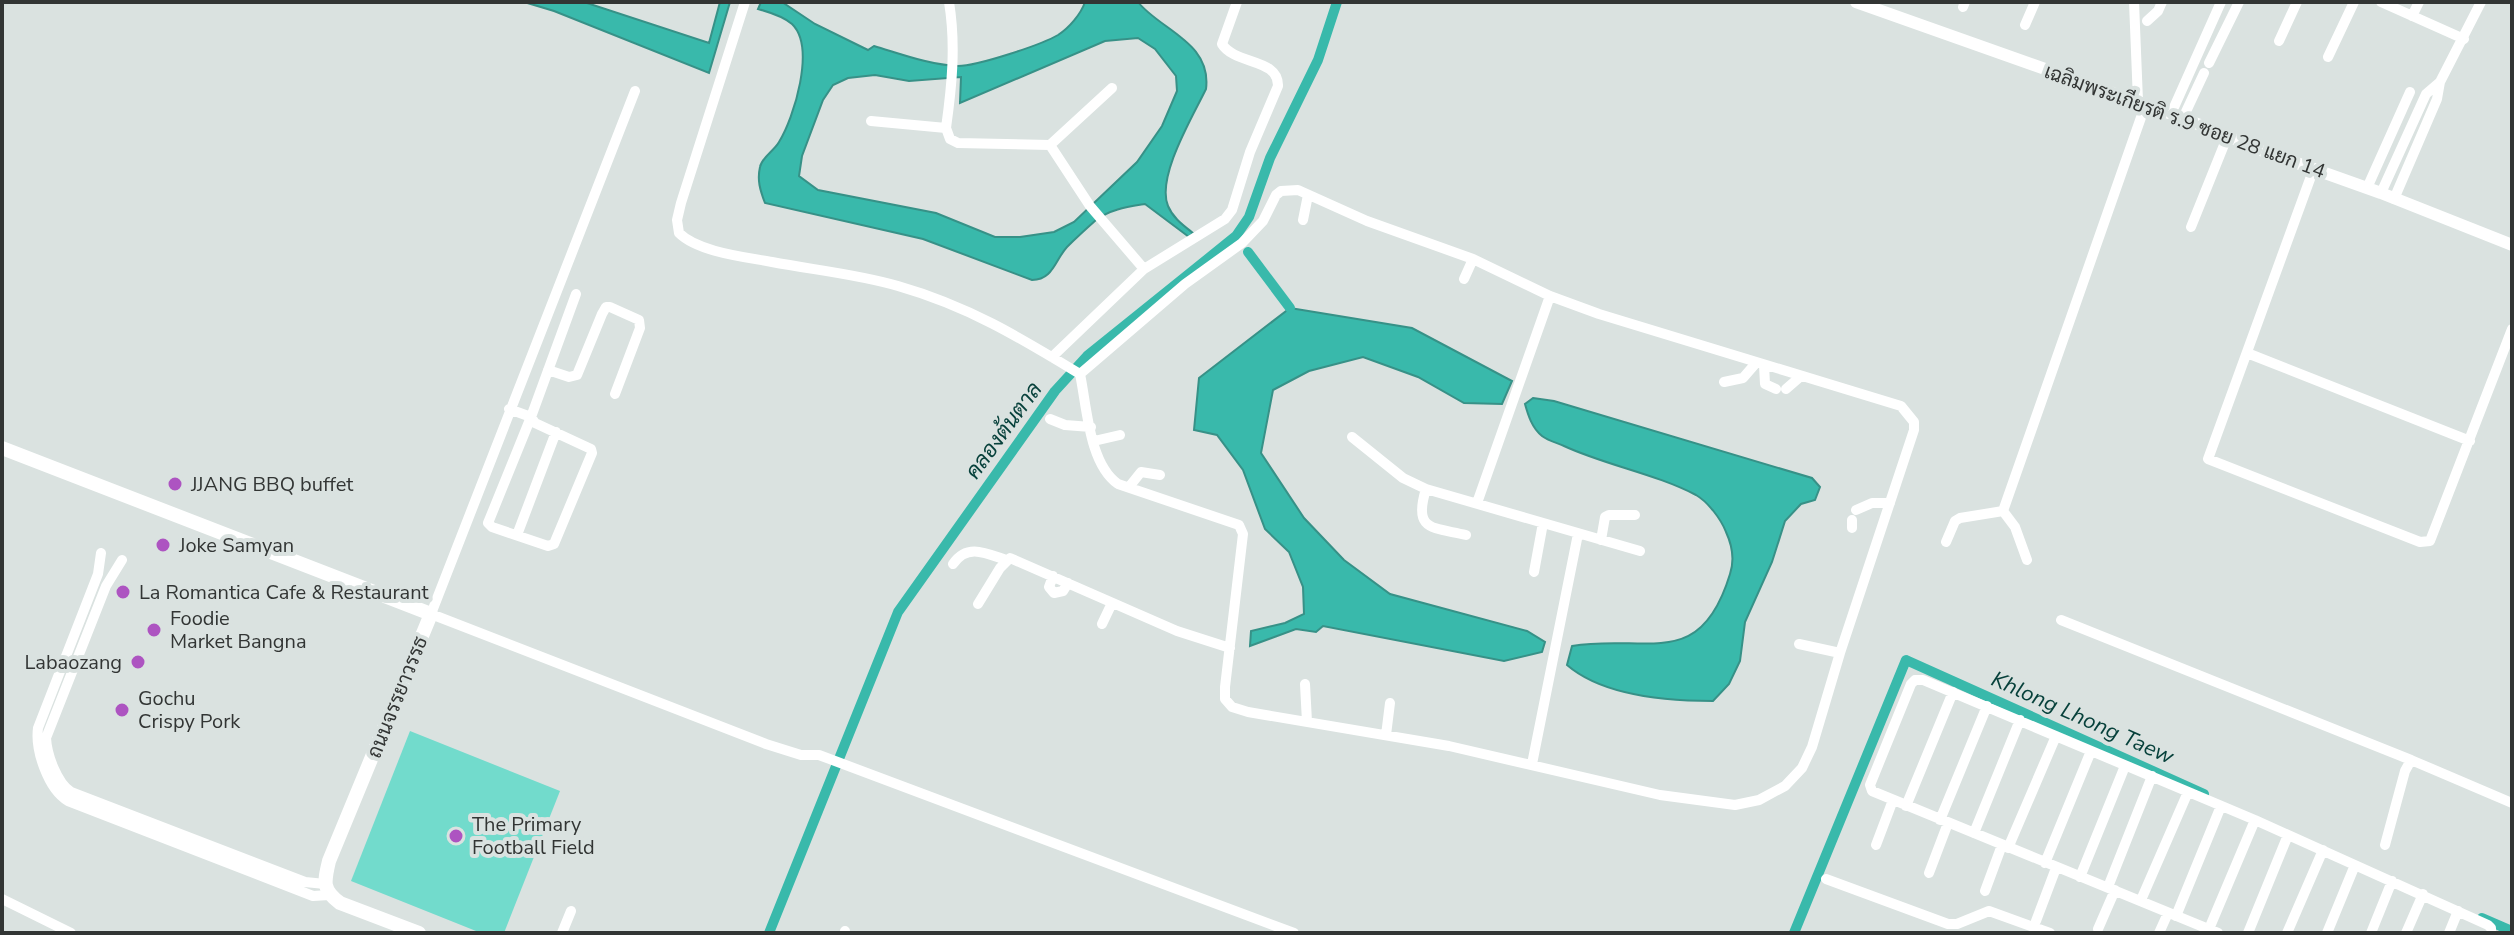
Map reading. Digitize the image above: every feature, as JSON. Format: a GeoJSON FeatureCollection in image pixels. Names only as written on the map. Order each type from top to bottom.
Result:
{"type":"FeatureCollection","features":[{"type":"Feature","properties":{"kind":"main road","name":"ถนนจรรยาวรรธ"},"geometry":{"type":"LineString","coordinates":[[2,448],[431,614],[329,861],[327,889]]}},
{"type":"Feature","properties":{"kind":"main road"},"geometry":{"type":"LineString","coordinates":[[327,889],[340,903],[419,933]]}},
{"type":"Feature","properties":{"kind":"street"},"geometry":{"type":"LineString","coordinates":[[745,2],[681,203],[677,220],[679,233],[693,244],[749,258],[866,278],[932,297],[1006,328],[1077,372],[1101,465],[1109,477],[1129,487],[1239,525],[1244,543],[1225,699],[1232,707],[1532,764],[1687,799],[1735,805],[1759,800],[1785,786],[1802,768],[1812,747],[1914,430],[1914,422],[1901,406],[1599,314],[1550,296],[1473,259],[1288,189],[1276,195],[1263,221],[1242,243],[1185,284],[1077,372]]}},
{"type":"Feature","properties":{"kind":"street"},"geometry":{"type":"LineString","coordinates":[[949,2],[955,50],[946,128],[950,139],[958,143],[1050,145],[1112,88]]}},
{"type":"Feature","properties":{"kind":"street"},"geometry":{"type":"LineString","coordinates":[[1055,359],[1144,269],[1225,219],[1232,210],[1250,152],[1279,78],[1274,70],[1228,53],[1222,44],[1237,2]]}},
{"type":"Feature","properties":{"kind":"street","name":"เฉลิมพระเกียรติ ร.9 ซอย 28 แยก 14"},"geometry":{"type":"LineString","coordinates":[[1856,2],[2177,116],[2512,245]]}},
{"type":"Feature","properties":{"kind":"street"},"geometry":{"type":"LineString","coordinates":[[2025,25],[2035,2]]}},
{"type":"Feature","properties":{"kind":"street"},"geometry":{"type":"LineString","coordinates":[[2003,511],[2142,104],[2134,2]]}},
{"type":"Feature","properties":{"kind":"street"},"geometry":{"type":"LineString","coordinates":[[2147,21],[2158,11],[2162,2]]}},
{"type":"Feature","properties":{"kind":"street"},"geometry":{"type":"LineString","coordinates":[[2177,116],[2221,2]]}},
{"type":"Feature","properties":{"kind":"street"},"geometry":{"type":"LineString","coordinates":[[2177,116],[2207,68],[2239,2]]}},
{"type":"Feature","properties":{"kind":"street"},"geometry":{"type":"LineString","coordinates":[[2279,41],[2297,2]]}},
{"type":"Feature","properties":{"kind":"street"},"geometry":{"type":"LineString","coordinates":[[2328,57],[2354,2]]}},
{"type":"Feature","properties":{"kind":"street"},"geometry":{"type":"LineString","coordinates":[[2381,2],[2464,39]]}},
{"type":"Feature","properties":{"kind":"street"},"geometry":{"type":"LineString","coordinates":[[2412,16],[2419,2]]}},
{"type":"Feature","properties":{"kind":"street"},"geometry":{"type":"LineString","coordinates":[[2394,199],[2437,99],[2440,82],[2481,2]]}},
{"type":"Feature","properties":{"kind":"street"},"geometry":{"type":"LineString","coordinates":[[2381,193],[2426,94],[2440,82]]}},
{"type":"Feature","properties":{"kind":"street"},"geometry":{"type":"LineString","coordinates":[[635,91],[431,614],[766,744],[801,755],[819,755],[1294,933]]}},
{"type":"Feature","properties":{"kind":"street"},"geometry":{"type":"LineString","coordinates":[[2367,188],[2410,92]]}},
{"type":"Feature","properties":{"kind":"street"},"geometry":{"type":"LineString","coordinates":[[871,121],[946,128]]}},
{"type":"Feature","properties":{"kind":"street"},"geometry":{"type":"LineString","coordinates":[[2191,227],[2228,135]]}},
{"type":"Feature","properties":{"kind":"street"},"geometry":{"type":"LineString","coordinates":[[1050,145],[1090,206],[1144,269]]}},
{"type":"Feature","properties":{"kind":"street"},"geometry":{"type":"LineString","coordinates":[[2314,168],[2208,459],[2426,543],[2434,537],[2512,329]]}},
{"type":"Feature","properties":{"kind":"street"},"geometry":{"type":"LineString","coordinates":[[1303,220],[1308,195]]}},
{"type":"Feature","properties":{"kind":"street"},"geometry":{"type":"LineString","coordinates":[[1464,279],[1473,259]]}},
{"type":"Feature","properties":{"kind":"street"},"geometry":{"type":"LineString","coordinates":[[508,413],[531,421],[589,446],[592,453],[554,544],[548,546],[492,527],[488,520],[531,421],[576,294]]}},
{"type":"Feature","properties":{"kind":"street"},"geometry":{"type":"LineString","coordinates":[[1477,503],[1550,296]]}},
{"type":"Feature","properties":{"kind":"street"},"geometry":{"type":"LineString","coordinates":[[548,370],[569,377],[577,375],[602,314],[606,307],[610,307],[639,320],[640,328],[615,394]]}},
{"type":"Feature","properties":{"kind":"street"},"geometry":{"type":"LineString","coordinates":[[2247,353],[2470,441]]}},
{"type":"Feature","properties":{"kind":"street"},"geometry":{"type":"LineString","coordinates":[[1724,382],[1743,378],[1760,364]]}},
{"type":"Feature","properties":{"kind":"street"},"geometry":{"type":"LineString","coordinates":[[1760,364],[1765,384],[1781,389],[1801,376]]}},
{"type":"Feature","properties":{"kind":"street"},"geometry":{"type":"LineString","coordinates":[[1050,419],[1065,425],[1091,427]]}},
{"type":"Feature","properties":{"kind":"street"},"geometry":{"type":"LineString","coordinates":[[517,535],[556,432]]}},
{"type":"Feature","properties":{"kind":"street"},"geometry":{"type":"LineString","coordinates":[[1094,441],[1120,435]]}},
{"type":"Feature","properties":{"kind":"street"},"geometry":{"type":"LineString","coordinates":[[1352,437],[1403,478],[1426,489],[1640,551]]}},
{"type":"Feature","properties":{"kind":"street"},"geometry":{"type":"LineString","coordinates":[[1129,487],[1141,472],[1160,475]]}},
{"type":"Feature","properties":{"kind":"street"},"geometry":{"type":"LineString","coordinates":[[1426,489],[1420,507],[1424,521],[1431,527],[1466,535]]}},
{"type":"Feature","properties":{"kind":"street"},"geometry":{"type":"LineString","coordinates":[[1853,519],[1872,503],[1890,503]]}},
{"type":"Feature","properties":{"kind":"street"},"geometry":{"type":"LineString","coordinates":[[1946,542],[1951,526],[1960,518],[2003,511]]}},
{"type":"Feature","properties":{"kind":"street"},"geometry":{"type":"LineString","coordinates":[[2003,511],[2015,527],[2027,560]]}},
{"type":"Feature","properties":{"kind":"street"},"geometry":{"type":"LineString","coordinates":[[1601,540],[1605,517],[1635,515]]}},
{"type":"Feature","properties":{"kind":"street"},"geometry":{"type":"LineString","coordinates":[[1534,572],[1543,523]]}},
{"type":"Feature","properties":{"kind":"street"},"geometry":{"type":"LineString","coordinates":[[1532,764],[1578,534]]}},
{"type":"Feature","properties":{"kind":"street"},"geometry":{"type":"LineString","coordinates":[[953,564],[963,553],[973,550],[1006,560],[1013,559],[1177,631],[1230,648]]}},
{"type":"Feature","properties":{"kind":"street"},"geometry":{"type":"LineString","coordinates":[[49,714],[98,574],[101,553]]}},
{"type":"Feature","properties":{"kind":"street"},"geometry":{"type":"LineString","coordinates":[[122,560],[106,586],[49,714],[38,728],[37,747],[61,797],[313,896],[323,898],[327,889]]}},
{"type":"Feature","properties":{"kind":"street"},"geometry":{"type":"LineString","coordinates":[[978,604],[1006,560]]}},
{"type":"Feature","properties":{"kind":"street"},"geometry":{"type":"LineString","coordinates":[[1102,624],[1112,603]]}},
{"type":"Feature","properties":{"kind":"street"},"geometry":{"type":"LineString","coordinates":[[2061,620],[2512,803]]}},
{"type":"Feature","properties":{"kind":"street"},"geometry":{"type":"LineString","coordinates":[[1799,644],[1840,653]]}},
{"type":"Feature","properties":{"kind":"street"},"geometry":{"type":"LineString","coordinates":[[2255,820],[2213,931],[1877,794],[1870,785],[1911,684],[1915,680],[1923,680],[2255,820],[2423,894],[2488,925],[2491,933]]}},
{"type":"Feature","properties":{"kind":"street"},"geometry":{"type":"LineString","coordinates":[[1305,684],[1307,722]]}},
{"type":"Feature","properties":{"kind":"street"},"geometry":{"type":"LineString","coordinates":[[1906,806],[1953,692]]}},
{"type":"Feature","properties":{"kind":"street"},"geometry":{"type":"LineString","coordinates":[[1386,735],[1390,703]]}},
{"type":"Feature","properties":{"kind":"street"},"geometry":{"type":"LineString","coordinates":[[1929,873],[1944,821],[1987,706]]}},
{"type":"Feature","properties":{"kind":"street"},"geometry":{"type":"LineString","coordinates":[[1974,833],[2020,720]]}},
{"type":"Feature","properties":{"kind":"street"},"geometry":{"type":"LineString","coordinates":[[1985,891],[2056,736]]}},
{"type":"Feature","properties":{"kind":"street"},"geometry":{"type":"LineString","coordinates":[[2045,863],[2091,751]]}},
{"type":"Feature","properties":{"kind":"street"},"geometry":{"type":"LineString","coordinates":[[2385,845],[2405,771],[2411,760]]}},
{"type":"Feature","properties":{"kind":"street"},"geometry":{"type":"LineString","coordinates":[[2080,877],[2125,766]]}},
{"type":"Feature","properties":{"kind":"street"},"geometry":{"type":"LineString","coordinates":[[2098,929],[2152,776]]}},
{"type":"Feature","properties":{"kind":"street"},"geometry":{"type":"LineString","coordinates":[[2141,900],[2188,792]]}},
{"type":"Feature","properties":{"kind":"street"},"geometry":{"type":"LineString","coordinates":[[1876,845],[1893,800]]}},
{"type":"Feature","properties":{"kind":"street"},"geometry":{"type":"LineString","coordinates":[[2159,933],[2172,914],[2221,806]]}},
{"type":"Feature","properties":{"kind":"street"},"geometry":{"type":"LineString","coordinates":[[2248,933],[2288,835]]}},
{"type":"Feature","properties":{"kind":"street"},"geometry":{"type":"LineString","coordinates":[[2287,933],[2323,850]]}},
{"type":"Feature","properties":{"kind":"street"},"geometry":{"type":"LineString","coordinates":[[2327,933],[2355,865]]}},
{"type":"Feature","properties":{"kind":"street"},"geometry":{"type":"LineString","coordinates":[[2036,921],[2056,868]]}},
{"type":"Feature","properties":{"kind":"street"},"geometry":{"type":"LineString","coordinates":[[1826,879],[1948,924],[1957,924],[1989,911],[2050,933]]}},
{"type":"Feature","properties":{"kind":"street"},"geometry":{"type":"LineString","coordinates":[[2371,933],[2392,881]]}},
{"type":"Feature","properties":{"kind":"street"},"geometry":{"type":"LineString","coordinates":[[2406,933],[2423,894]]}},
{"type":"Feature","properties":{"kind":"street"},"geometry":{"type":"LineString","coordinates":[[2,899],[71,933]]}},
{"type":"Feature","properties":{"kind":"street"},"geometry":{"type":"LineString","coordinates":[[562,933],[571,911]]}},
{"type":"Feature","properties":{"kind":"street"},"geometry":{"type":"LineString","coordinates":[[2449,933],[2458,911]]}},
{"type":"Feature","properties":{"kind":"green space","name":"The Primary Football Field"},"geometry":{"type":"Polygon","coordinates":[[[410,731],[560,791],[504,933],[481,933],[351,881],[410,731]]]}},
{"type":"Feature","properties":{"kind":"water"},"geometry":{"type":"Polygon","coordinates":[[[524,2],[584,2],[709,43],[720,2],[730,2],[709,73],[524,2]]]}},
{"type":"Feature","properties":{"kind":"water"},"geometry":{"type":"Polygon","coordinates":[[[761,2],[782,2],[815,24],[868,50],[874,46],[926,61],[958,66],[1009,54],[1058,35],[1074,20],[1085,2],[1138,2],[1193,48],[1206,73],[1206,89],[1171,163],[1167,179],[1168,206],[1193,233],[1189,237],[1145,204],[1119,209],[1096,220],[1067,247],[1045,277],[1032,280],[923,239],[765,203],[760,185],[760,167],[779,142],[791,117],[800,83],[802,49],[799,35],[792,24],[758,9],[761,2]],[[1138,38],[1105,41],[960,103],[961,77],[909,81],[875,75],[848,78],[833,85],[823,100],[802,156],[799,176],[818,190],[936,213],[995,237],[1054,232],[1074,222],[1137,162],[1162,126],[1177,91],[1176,76],[1155,49],[1138,38]]]}},
{"type":"Feature","properties":{"kind":"water"},"geometry":{"type":"Polygon","coordinates":[[[1290,308],[1412,328],[1512,381],[1502,404],[1464,403],[1418,377],[1363,357],[1309,371],[1273,390],[1261,453],[1304,518],[1344,560],[1390,594],[1527,631],[1545,642],[1542,652],[1504,661],[1323,626],[1316,632],[1296,629],[1250,646],[1251,631],[1285,623],[1304,614],[1303,587],[1289,552],[1265,529],[1243,470],[1217,435],[1194,430],[1199,378],[1290,308]]]}},
{"type":"Feature","properties":{"kind":"water"},"geometry":{"type":"Polygon","coordinates":[[[1533,398],[1554,401],[1812,478],[1820,487],[1815,500],[1801,504],[1785,521],[1772,562],[1745,622],[1740,661],[1729,684],[1713,701],[1637,695],[1599,684],[1567,665],[1572,646],[1647,644],[1686,637],[1703,625],[1718,605],[1730,574],[1732,552],[1721,522],[1696,495],[1542,436],[1533,425],[1525,404],[1533,398]]]}},
{"type":"Feature","properties":{"kind":"waterway","name":"คลองต้นตาล"},"geometry":{"type":"LineString","coordinates":[[769,933],[898,612],[1055,391],[1087,356],[1236,236],[1249,217],[1270,158],[1318,60],[1337,2]]}},
{"type":"Feature","properties":{"kind":"waterway"},"geometry":{"type":"LineString","coordinates":[[1248,252],[1290,308]]}},
{"type":"Feature","properties":{"kind":"waterway","name":"Khlong Lhong Taew"},"geometry":{"type":"LineString","coordinates":[[1794,933],[1906,660],[2204,794]]}},
{"type":"Feature","properties":{"kind":"waterway","name":"Khlong Lhong Taew"},"geometry":{"type":"LineString","coordinates":[[2482,918],[2512,931]]}},
{"type":"Feature","properties":{"kind":"place","name":"JJANG BBQ buffet"},"geometry":{"type":"Point","coordinates":[175,484]}},
{"type":"Feature","properties":{"kind":"place","name":"Joke Samyan"},"geometry":{"type":"Point","coordinates":[163,545]}},
{"type":"Feature","properties":{"kind":"place","name":"La Romantica Cafe & Restaurant"},"geometry":{"type":"Point","coordinates":[123,592]}},
{"type":"Feature","properties":{"kind":"place","name":"Foodie Market Bangna"},"geometry":{"type":"Point","coordinates":[154,630]}},
{"type":"Feature","properties":{"kind":"place","name":"Labaozang"},"geometry":{"type":"Point","coordinates":[138,662]}},
{"type":"Feature","properties":{"kind":"place","name":"Gochu Crispy Pork"},"geometry":{"type":"Point","coordinates":[122,710]}},
{"type":"Feature","properties":{"kind":"place","name":"The Primary Football Field"},"geometry":{"type":"Point","coordinates":[456,836]}}]}
